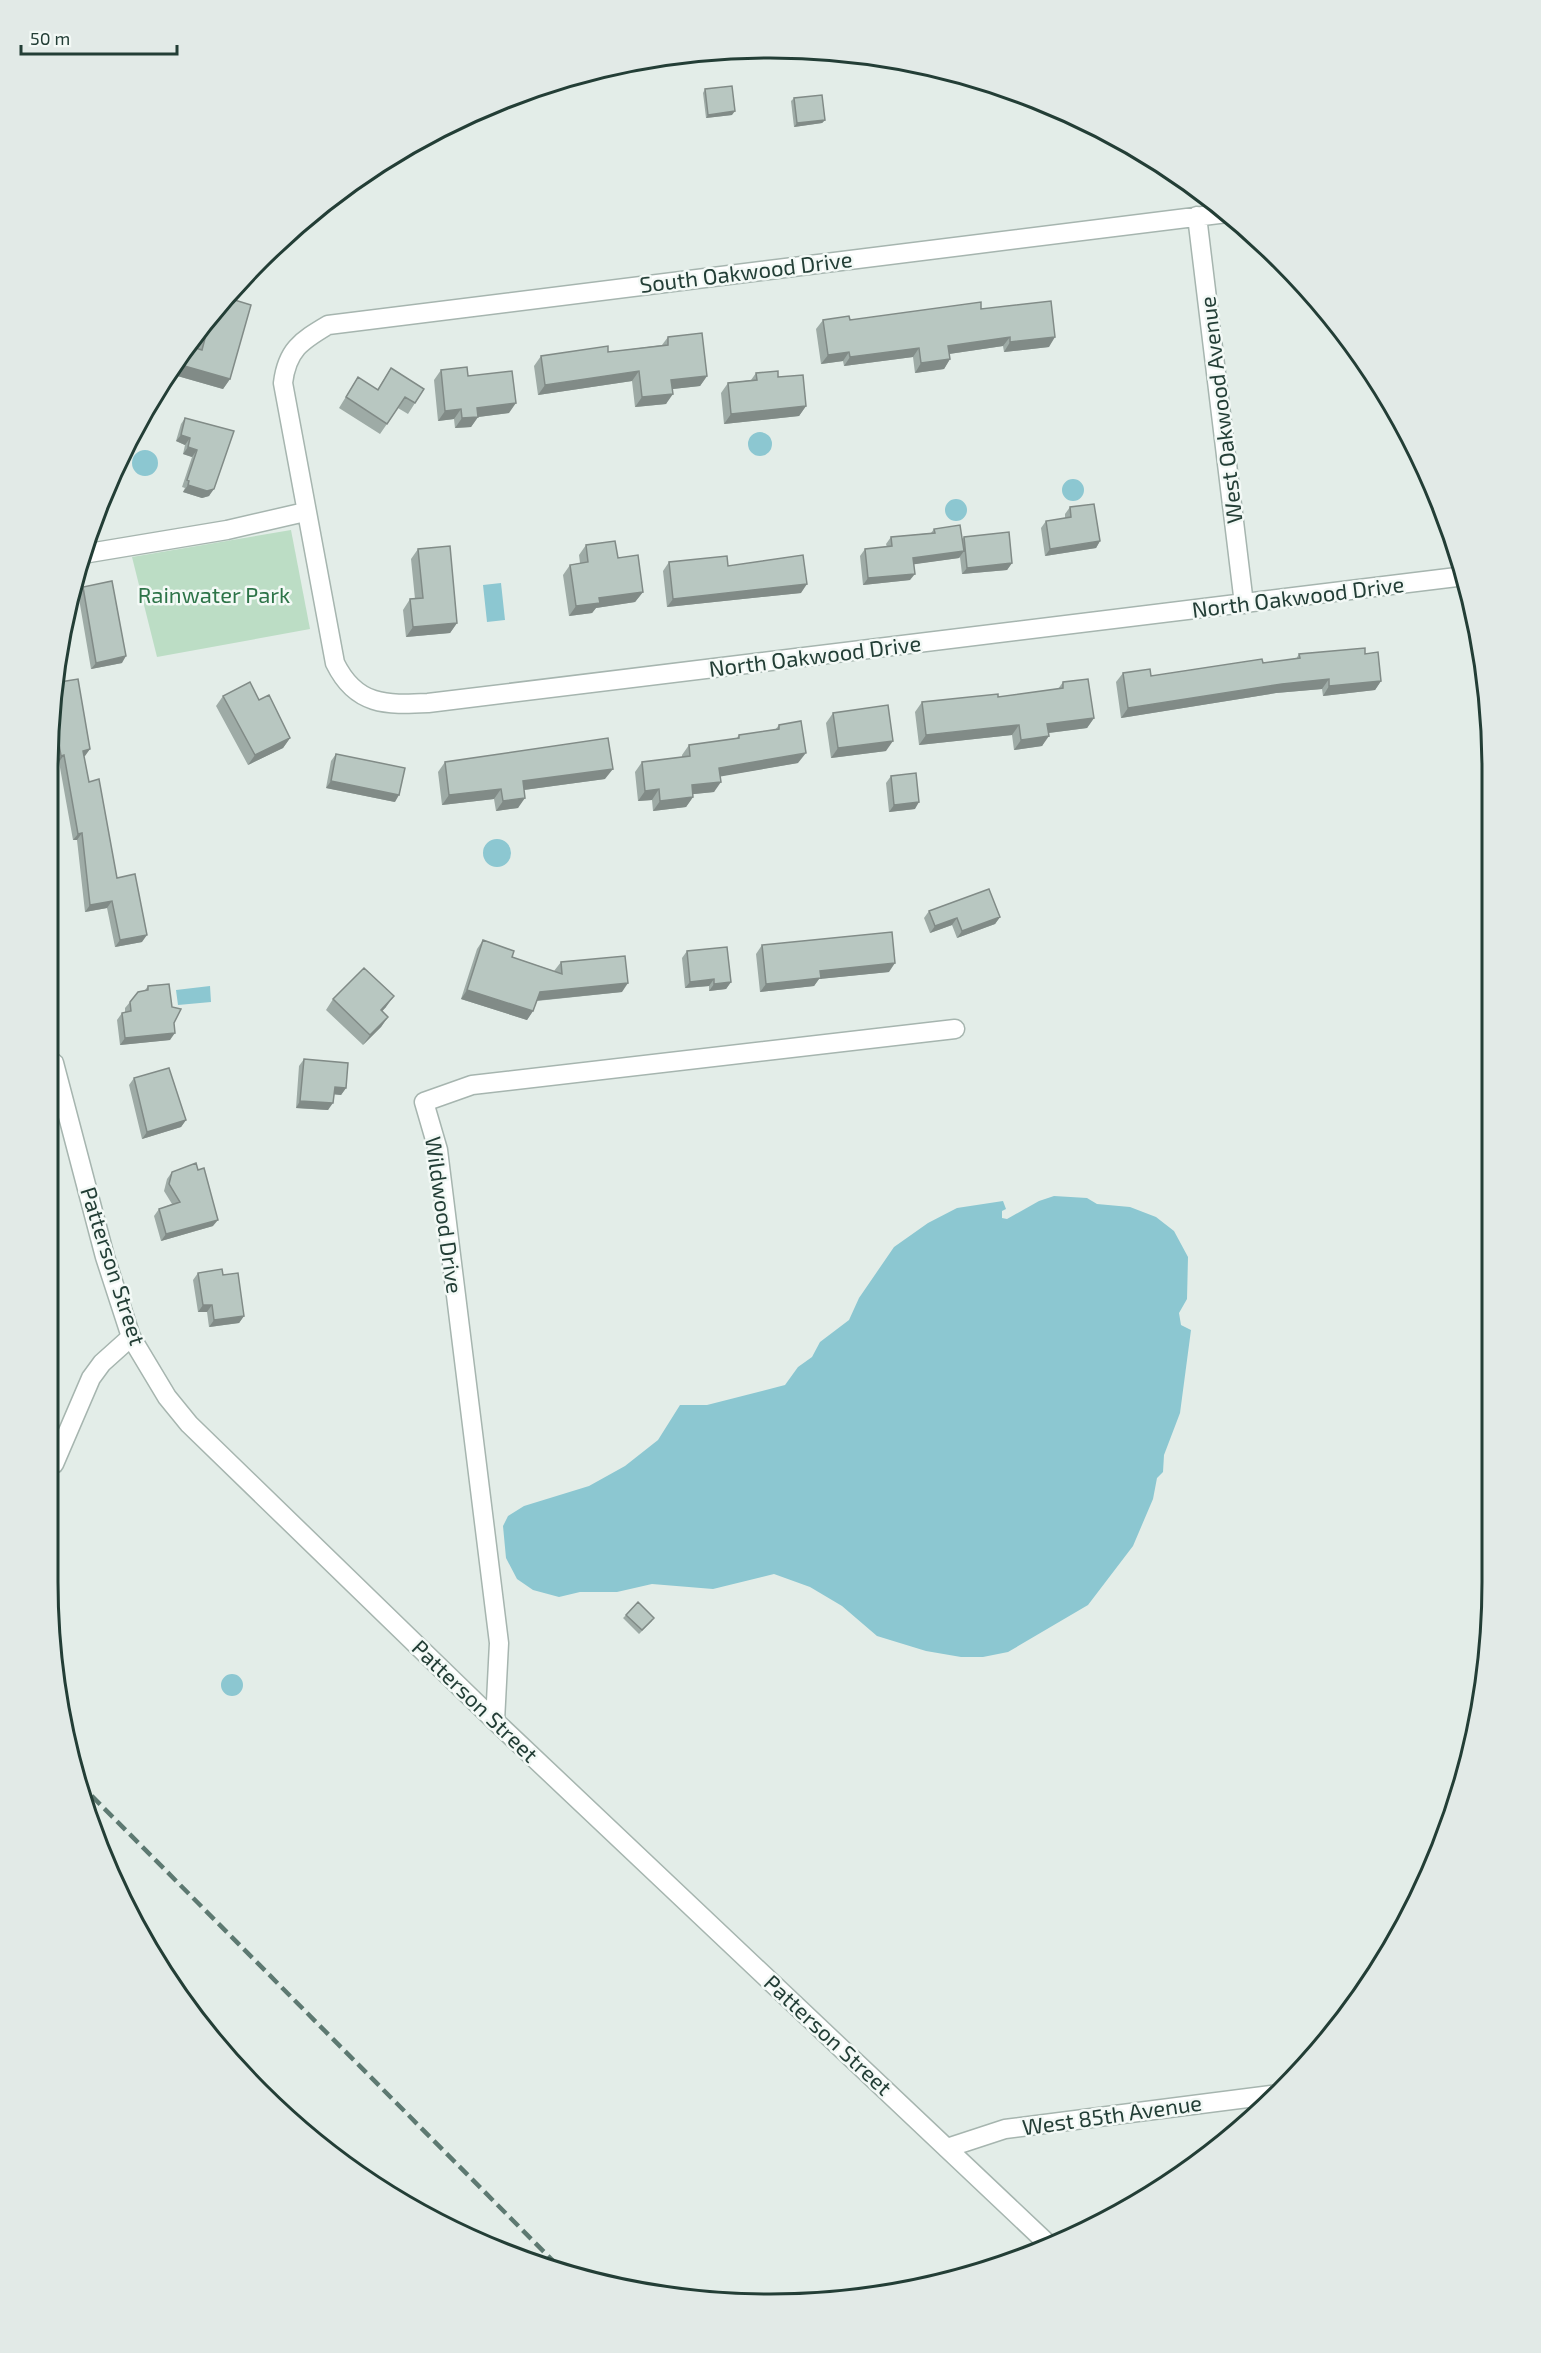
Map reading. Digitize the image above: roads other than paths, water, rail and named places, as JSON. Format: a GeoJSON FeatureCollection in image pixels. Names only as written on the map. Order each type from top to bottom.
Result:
{"type":"FeatureCollection","features":[{"type":"Feature","properties":{"kind":"street","name":"South Oakwood Drive"},"geometry":{"type":"LineString","coordinates":[[285,368],[294,348],[312,334],[328,325],[350,320],[1214,214]]}},
{"type":"Feature","properties":{"kind":"street","name":"West Oakwood Avenue"},"geometry":{"type":"LineString","coordinates":[[1197,216],[1244,604]]}},
{"type":"Feature","properties":{"kind":"street","name":"North Oakwood Drive"},"geometry":{"type":"LineString","coordinates":[[285,368],[283,383],[335,663],[343,680],[363,696],[388,704],[440,701],[1455,577]]}},
{"type":"Feature","properties":{"kind":"street"},"geometry":{"type":"LineString","coordinates":[[93,552],[227,530],[306,512]]}},
{"type":"Feature","properties":{"kind":"street","name":"Wildwood Drive"},"geometry":{"type":"LineString","coordinates":[[495,1720],[500,1643],[438,1150],[424,1102],[472,1084],[955,1029]]}},
{"type":"Feature","properties":{"kind":"street","name":"Patterson Street"},"geometry":{"type":"LineString","coordinates":[[58,1078],[105,1257],[131,1337],[167,1397],[196,1432],[495,1720],[1044,2240]]}},
{"type":"Feature","properties":{"kind":"street"},"geometry":{"type":"LineString","coordinates":[[58,1455],[92,1378],[102,1363],[131,1337]]}},
{"type":"Feature","properties":{"kind":"street","name":"West 85th Avenue"},"geometry":{"type":"LineString","coordinates":[[947,2148],[1005,2129],[1263,2096]]}},
{"type":"Feature","properties":{"kind":"water"},"geometry":{"type":"Polygon","coordinates":[[[760,432],[765,433],[771,439],[771,449],[765,455],[760,456],[755,455],[749,449],[748,444],[749,439],[755,433],[760,432]]]}},
{"type":"Feature","properties":{"kind":"water"},"geometry":{"type":"Polygon","coordinates":[[[145,450],[154,454],[158,463],[154,472],[145,476],[136,472],[132,463],[136,454],[145,450]]]}},
{"type":"Feature","properties":{"kind":"water"},"geometry":{"type":"Polygon","coordinates":[[[1073,479],[1081,482],[1084,490],[1081,498],[1073,501],[1065,498],[1062,490],[1065,482],[1073,479]]]}},
{"type":"Feature","properties":{"kind":"water"},"geometry":{"type":"Polygon","coordinates":[[[956,499],[964,502],[967,510],[964,518],[956,521],[948,518],[945,510],[948,502],[956,499]]]}},
{"type":"Feature","properties":{"kind":"water"},"geometry":{"type":"Polygon","coordinates":[[[501,583],[505,620],[487,622],[483,585],[501,583]]]}},
{"type":"Feature","properties":{"kind":"water"},"geometry":{"type":"Polygon","coordinates":[[[497,839],[507,843],[511,853],[507,863],[497,867],[487,863],[483,853],[487,843],[497,839]]]}},
{"type":"Feature","properties":{"kind":"water"},"geometry":{"type":"Polygon","coordinates":[[[210,986],[211,1002],[178,1005],[176,990],[210,986]]]}},
{"type":"Feature","properties":{"kind":"water"},"geometry":{"type":"Polygon","coordinates":[[[1054,1196],[1087,1198],[1097,1204],[1130,1207],[1156,1217],[1174,1231],[1188,1257],[1187,1299],[1179,1313],[1181,1325],[1191,1330],[1180,1413],[1164,1455],[1163,1472],[1157,1478],[1153,1499],[1133,1546],[1088,1605],[1008,1652],[983,1657],[961,1657],[926,1651],[877,1636],[842,1606],[810,1587],[774,1574],[713,1589],[652,1584],[617,1592],[580,1592],[559,1597],[533,1590],[517,1579],[506,1558],[503,1526],[508,1516],[524,1506],[589,1486],[625,1466],[658,1440],[680,1405],[707,1405],[785,1385],[798,1367],[812,1357],[820,1342],[849,1320],[859,1298],[894,1247],[928,1223],[957,1208],[1003,1201],[1006,1209],[1002,1211],[1002,1218],[1007,1219],[1039,1201],[1054,1196]]]}},
{"type":"Feature","properties":{"kind":"water"},"geometry":{"type":"Polygon","coordinates":[[[232,1674],[240,1677],[243,1685],[240,1693],[232,1696],[224,1693],[221,1685],[224,1677],[232,1674]]]}},
{"type":"Feature","properties":{"kind":"railway"},"geometry":{"type":"LineString","coordinates":[[91,1796],[552,2260]]}},
{"type":"Feature","properties":{"kind":"park label","name":"Rainwater Park"},"geometry":{"type":"Point","coordinates":[214,595]}}]}
